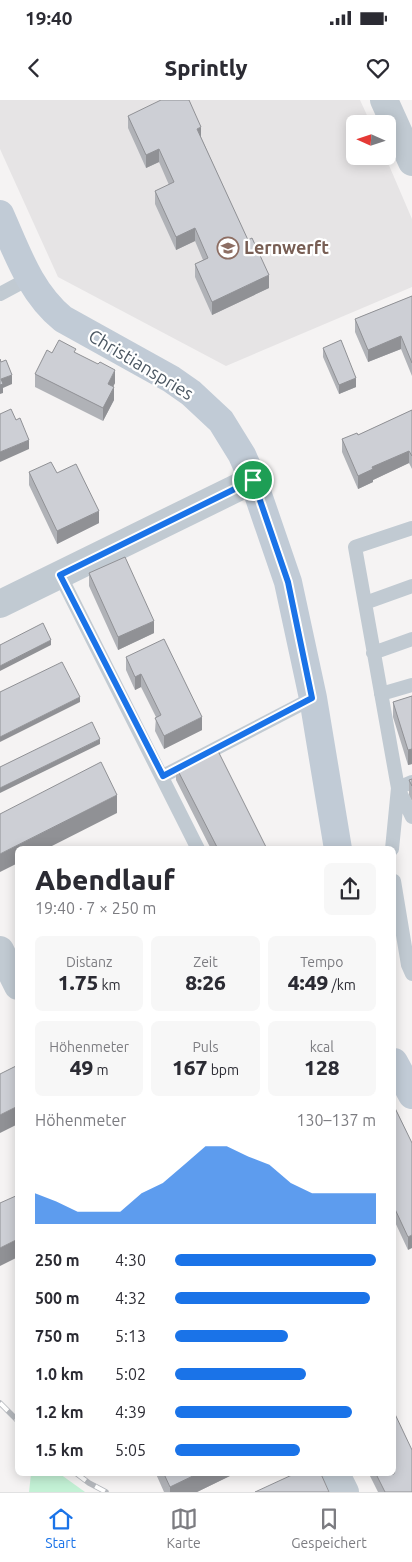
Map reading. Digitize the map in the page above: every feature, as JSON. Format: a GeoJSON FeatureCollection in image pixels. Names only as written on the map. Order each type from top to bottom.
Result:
{"type":"FeatureCollection","features":[{"type":"Feature","properties":{"kind":"street"},"geometry":{"type":"LineString","coordinates":[[384,100],[412,162]]}},
{"type":"Feature","properties":{"kind":"street","name":"Christianspries"},"geometry":{"type":"LineString","coordinates":[[0,214],[28,279],[43,300],[63,319],[170,379],[191,393],[221,421],[233,439],[253,480],[288,582],[312,698],[337,846]]}},
{"type":"Feature","properties":{"kind":"street"},"geometry":{"type":"LineString","coordinates":[[0,604],[253,480]]}},
{"type":"Feature","properties":{"kind":"street"},"geometry":{"type":"LineString","coordinates":[[0,950],[15,980]]}},
{"type":"Feature","properties":{"kind":"street"},"geometry":{"type":"LineString","coordinates":[[396,1066],[412,1095]]}},
{"type":"Feature","properties":{"kind":"street"},"geometry":{"type":"LineString","coordinates":[[337,1476],[345,1492]]}},
{"type":"Feature","properties":{"kind":"lane"},"geometry":{"type":"LineString","coordinates":[[0,294],[28,279]]}},
{"type":"Feature","properties":{"kind":"lane"},"geometry":{"type":"LineString","coordinates":[[412,528],[355,547],[398,788],[412,817]]}},
{"type":"Feature","properties":{"kind":"lane"},"geometry":{"type":"LineString","coordinates":[[60,575],[163,776],[197,846]]}},
{"type":"Feature","properties":{"kind":"lane"},"geometry":{"type":"LineString","coordinates":[[365,603],[412,586]]}},
{"type":"Feature","properties":{"kind":"lane"},"geometry":{"type":"LineString","coordinates":[[373,653],[412,639]]}},
{"type":"Feature","properties":{"kind":"lane"},"geometry":{"type":"LineString","coordinates":[[381,694],[412,685]]}},
{"type":"Feature","properties":{"kind":"lane"},"geometry":{"type":"LineString","coordinates":[[163,776],[312,698]]}},
{"type":"Feature","properties":{"kind":"lane"},"geometry":{"type":"LineString","coordinates":[[398,788],[412,782]]}},
{"type":"Feature","properties":{"kind":"lane"},"geometry":{"type":"LineString","coordinates":[[392,846],[398,788]]}},
{"type":"Feature","properties":{"kind":"lane"},"geometry":{"type":"LineString","coordinates":[[396,893],[408,965],[412,974]]}},
{"type":"Feature","properties":{"kind":"shaded area","name":"Lernwerft"},"geometry":{"type":"Polygon","coordinates":[[[0,100],[360,100],[367,115],[346,115],[346,165],[389,165],[412,219],[412,287],[226,366],[58,277],[0,149],[0,100]]]}},
{"type":"Feature","properties":{"kind":"green space"},"geometry":{"type":"Polygon","coordinates":[[[31,1476],[63,1476],[85,1492],[29,1492],[31,1476]]]}},
{"type":"Feature","properties":{"kind":"building"},"geometry":{"type":"Polygon","coordinates":[[[161,100],[189,100],[201,127],[197,129],[248,240],[252,238],[269,275],[212,302],[195,264],[208,258],[195,228],[176,237],[155,191],[174,182],[159,149],[146,155],[128,116],[161,100]]]}},
{"type":"Feature","properties":{"kind":"building"},"geometry":{"type":"Polygon","coordinates":[[[412,296],[412,363],[401,336],[368,350],[355,319],[412,296]]]}},
{"type":"Feature","properties":{"kind":"building"},"geometry":{"type":"Polygon","coordinates":[[[59,340],[76,349],[74,352],[115,370],[108,384],[114,387],[103,408],[35,374],[47,350],[52,353],[59,340]]]}},
{"type":"Feature","properties":{"kind":"building"},"geometry":{"type":"Polygon","coordinates":[[[341,340],[356,378],[339,385],[323,348],[341,340]]]}},
{"type":"Feature","properties":{"kind":"building"},"geometry":{"type":"Polygon","coordinates":[[[0,359],[1,362],[6,360],[12,375],[1,379],[3,384],[0,385],[0,359]]]}},
{"type":"Feature","properties":{"kind":"building"},"geometry":{"type":"Polygon","coordinates":[[[11,409],[16,420],[20,418],[29,440],[0,452],[0,414],[11,409]]]}},
{"type":"Feature","properties":{"kind":"building"},"geometry":{"type":"Polygon","coordinates":[[[412,410],[412,456],[409,451],[372,467],[373,469],[358,476],[342,439],[357,433],[358,435],[412,410]]]}},
{"type":"Feature","properties":{"kind":"building"},"geometry":{"type":"Polygon","coordinates":[[[51,462],[57,473],[76,464],[99,511],[57,531],[29,472],[51,462]]]}},
{"type":"Feature","properties":{"kind":"building"},"geometry":{"type":"Polygon","coordinates":[[[125,557],[154,621],[118,637],[89,573],[125,557]]]}},
{"type":"Feature","properties":{"kind":"building"},"geometry":{"type":"Polygon","coordinates":[[[43,623],[51,640],[0,666],[0,645],[43,623]]]}},
{"type":"Feature","properties":{"kind":"building"},"geometry":{"type":"Polygon","coordinates":[[[164,639],[202,717],[164,736],[155,718],[161,715],[141,674],[135,677],[126,657],[164,639]]]}},
{"type":"Feature","properties":{"kind":"building"},"geometry":{"type":"Polygon","coordinates":[[[62,662],[80,697],[0,737],[0,692],[62,662]]]}},
{"type":"Feature","properties":{"kind":"building"},"geometry":{"type":"Polygon","coordinates":[[[412,696],[412,749],[408,750],[393,702],[412,696]]]}},
{"type":"Feature","properties":{"kind":"building"},"geometry":{"type":"Polygon","coordinates":[[[92,722],[100,739],[0,788],[0,767],[92,722]]]}},
{"type":"Feature","properties":{"kind":"building"},"geometry":{"type":"Polygon","coordinates":[[[216,747],[266,846],[216,846],[176,767],[216,747]]]}},
{"type":"Feature","properties":{"kind":"building"},"geometry":{"type":"Polygon","coordinates":[[[101,762],[117,795],[0,854],[0,814],[101,762]]]}},
{"type":"Feature","properties":{"kind":"building"},"geometry":{"type":"Polygon","coordinates":[[[15,1066],[15,1108],[0,1115],[0,1074],[15,1066]]]}},
{"type":"Feature","properties":{"kind":"building"},"geometry":{"type":"Polygon","coordinates":[[[396,1110],[412,1143],[412,1235],[408,1237],[396,1211],[396,1110]]]}},
{"type":"Feature","properties":{"kind":"building"},"geometry":{"type":"Polygon","coordinates":[[[15,1196],[15,1240],[0,1248],[0,1203],[15,1196]]]}},
{"type":"Feature","properties":{"kind":"building"},"geometry":{"type":"Polygon","coordinates":[[[396,1416],[412,1450],[412,1492],[385,1492],[377,1476],[396,1476],[396,1416]]]}},
{"type":"Feature","properties":{"kind":"building"},"geometry":{"type":"Polygon","coordinates":[[[165,1476],[193,1476],[170,1487],[165,1476]]]}},
{"type":"Feature","properties":{"kind":"building"},"geometry":{"type":"Polygon","coordinates":[[[290,1476],[322,1476],[329,1492],[255,1492],[290,1476]]]}},
{"type":"Feature","properties":{"kind":"railway"},"geometry":{"type":"LineString","coordinates":[[0,1403],[15,1418]]}},
{"type":"Feature","properties":{"kind":"railway"},"geometry":{"type":"LineString","coordinates":[[80,1476],[106,1492]]}},
{"type":"Feature","properties":{"kind":"place","name":"Lernwerft"},"geometry":{"type":"Point","coordinates":[228,248]}},
{"type":"Feature","properties":{"kind":"route"},"geometry":{"type":"LineString","coordinates":[[253,480],[288,582],[312,698],[163,776],[60,575],[253,480]]}}]}
